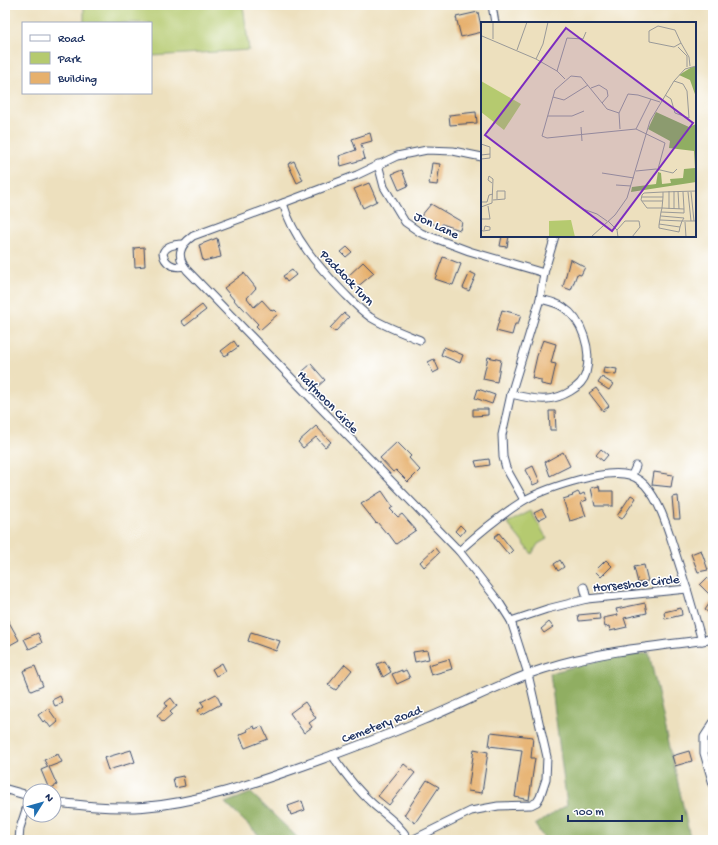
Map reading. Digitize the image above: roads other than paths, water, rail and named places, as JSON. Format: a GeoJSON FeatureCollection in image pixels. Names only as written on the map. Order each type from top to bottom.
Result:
{"type":"FeatureCollection","features":[{"type":"Feature","properties":{"kind":"street"},"geometry":{"type":"LineString","coordinates":[[492,5],[495,22]]}},
{"type":"Feature","properties":{"kind":"street"},"geometry":{"type":"LineString","coordinates":[[182,244],[180,254],[184,266],[172,266],[165,260],[163,253],[167,248],[173,245],[182,244],[193,236],[203,232],[357,175],[397,156],[427,150],[453,151],[481,157]]}},
{"type":"Feature","properties":{"kind":"street","name":"Jon Lane"},"geometry":{"type":"LineString","coordinates":[[378,164],[384,187],[398,214],[405,222],[421,233],[468,251],[544,273]]}},
{"type":"Feature","properties":{"kind":"street","name":"Paddock Turn"},"geometry":{"type":"LineString","coordinates":[[284,203],[293,229],[321,270],[360,310],[392,329],[420,340]]}},
{"type":"Feature","properties":{"kind":"street"},"geometry":{"type":"LineString","coordinates":[[524,500],[506,468],[503,457],[502,435],[511,394],[540,300],[544,273],[555,237]]}},
{"type":"Feature","properties":{"kind":"street","name":"Halfmoon Circle"},"geometry":{"type":"LineString","coordinates":[[184,266],[459,551],[499,602],[511,621],[528,674],[548,766],[543,791],[536,802],[531,805],[498,806],[471,811],[412,840]]}},
{"type":"Feature","properties":{"kind":"street"},"geometry":{"type":"LineString","coordinates":[[511,394],[540,399],[560,396],[579,384],[586,374],[588,357],[586,339],[579,326],[564,308],[554,302],[540,300]]}},
{"type":"Feature","properties":{"kind":"street"},"geometry":{"type":"LineString","coordinates":[[632,475],[636,466]]}},
{"type":"Feature","properties":{"kind":"street"},"geometry":{"type":"LineString","coordinates":[[459,551],[492,522],[524,500],[598,474],[623,473],[632,475],[645,485],[657,504],[664,520],[687,589],[702,641]]}},
{"type":"Feature","properties":{"kind":"street","name":"Horseshoe Circle"},"geometry":{"type":"LineString","coordinates":[[584,587],[587,599]]}},
{"type":"Feature","properties":{"kind":"street","name":"Horseshoe Circle"},"geometry":{"type":"LineString","coordinates":[[511,621],[547,608],[587,599],[687,589]]}},
{"type":"Feature","properties":{"kind":"street","name":"Cemetery Road"},"geometry":{"type":"LineString","coordinates":[[62,803],[80,806],[144,807],[189,801],[248,785],[332,755],[423,720],[528,674],[591,655],[713,639]]}},
{"type":"Feature","properties":{"kind":"street"},"geometry":{"type":"LineString","coordinates":[[713,723],[704,737],[704,753],[713,784]]}},
{"type":"Feature","properties":{"kind":"street"},"geometry":{"type":"LineString","coordinates":[[332,755],[347,777],[373,805],[395,822],[409,840]]}},
{"type":"Feature","properties":{"kind":"street"},"geometry":{"type":"LineString","coordinates":[[5,789],[22,794]]}},
{"type":"Feature","properties":{"kind":"street"},"geometry":{"type":"LineString","coordinates":[[19,840],[22,822]]}}]}
